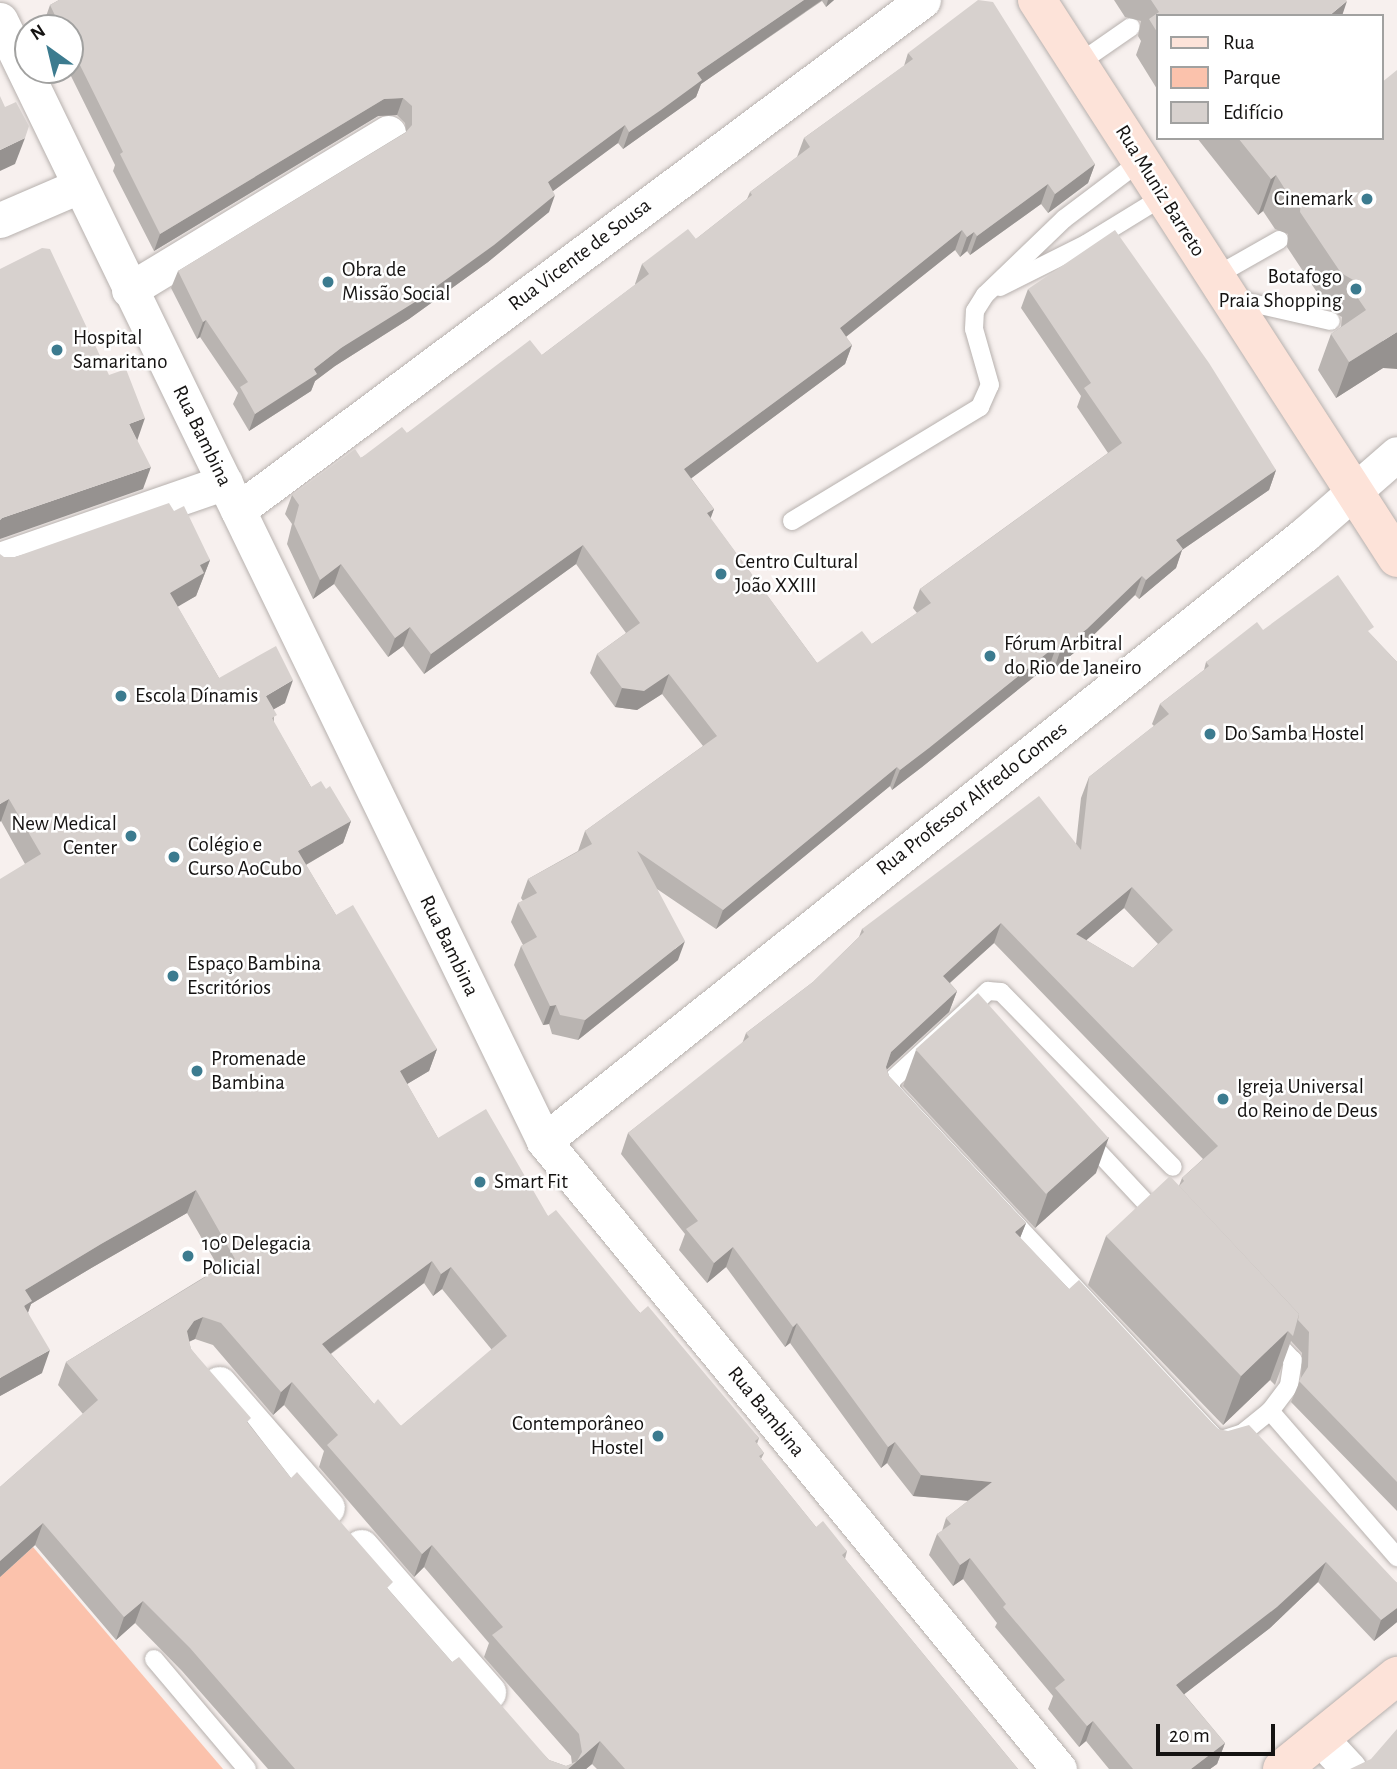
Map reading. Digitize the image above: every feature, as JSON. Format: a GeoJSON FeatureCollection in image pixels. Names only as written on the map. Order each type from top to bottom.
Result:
{"type":"FeatureCollection","features":[{"type":"Feature","properties":{"kind":"main road","name":"Rua Muniz Barreto"},"geometry":{"type":"LineString","coordinates":[[1037,0],[1142,160],[1220,288],[1397,558]]}},
{"type":"Feature","properties":{"kind":"main road"},"geometry":{"type":"LineString","coordinates":[[1282,1769],[1397,1676]]}},
{"type":"Feature","properties":{"kind":"street"},"geometry":{"type":"LineString","coordinates":[[0,4],[5,0]]}},
{"type":"Feature","properties":{"kind":"street","name":"Rua Vicente de Sousa"},"geometry":{"type":"LineString","coordinates":[[0,560],[232,496],[923,0]]}},
{"type":"Feature","properties":{"kind":"street","name":"Rua Bambina"},"geometry":{"type":"LineString","coordinates":[[0,20],[544,1141],[1059,1769]]}},
{"type":"Feature","properties":{"kind":"street"},"geometry":{"type":"LineString","coordinates":[[129,290],[388,133]]}},
{"type":"Feature","properties":{"kind":"street"},"geometry":{"type":"LineString","coordinates":[[0,220],[79,186]]}},
{"type":"Feature","properties":{"kind":"street","name":"Rua Professor Alfredo Gomes"},"geometry":{"type":"LineString","coordinates":[[544,1141],[1293,544],[1397,454]]}},
{"type":"Feature","properties":{"kind":"street"},"geometry":{"type":"LineString","coordinates":[[198,1359],[509,1717]]}},
{"type":"Feature","properties":{"kind":"street"},"geometry":{"type":"LineString","coordinates":[[1320,1738],[1349,1769]]}},
{"type":"Feature","properties":{"kind":"lane"},"geometry":{"type":"LineString","coordinates":[[1079,63],[1132,27]]}},
{"type":"Feature","properties":{"kind":"lane"},"geometry":{"type":"LineString","coordinates":[[792,521],[979,407],[990,385],[974,329],[975,311],[985,295],[1064,219],[1142,160]]}},
{"type":"Feature","properties":{"kind":"lane"},"geometry":{"type":"LineString","coordinates":[[985,295],[1086,244],[1164,196]]}},
{"type":"Feature","properties":{"kind":"lane"},"geometry":{"type":"LineString","coordinates":[[1220,288],[1279,240]]}},
{"type":"Feature","properties":{"kind":"lane"},"geometry":{"type":"LineString","coordinates":[[1220,288],[1331,321]]}},
{"type":"Feature","properties":{"kind":"lane"},"geometry":{"type":"LineString","coordinates":[[967,1011],[1293,1360],[1289,1386],[1270,1411],[1232,1440],[1218,1441],[890,1089],[892,1080],[988,991],[1001,992],[1172,1167]]}},
{"type":"Feature","properties":{"kind":"lane"},"geometry":{"type":"LineString","coordinates":[[1270,1411],[1397,1557]]}},
{"type":"Feature","properties":{"kind":"lane"},"geometry":{"type":"LineString","coordinates":[[154,1659],[247,1769]]}},
{"type":"Feature","properties":{"kind":"green space"},"geometry":{"type":"Polygon","coordinates":[[[33,1547],[223,1769],[0,1769],[0,1577],[33,1547]]]}},
{"type":"Feature","properties":{"kind":"building"},"geometry":{"type":"Polygon","coordinates":[[[59,0],[804,0],[697,73],[702,80],[661,110],[629,132],[625,125],[548,182],[555,195],[494,245],[415,302],[341,348],[314,369],[317,374],[255,414],[240,387],[248,382],[206,320],[203,322],[178,271],[405,133],[412,125],[412,106],[403,98],[384,99],[160,234],[84,73],[84,14],[54,14],[50,5],[59,0]]]}},
{"type":"Feature","properties":{"kind":"building"},"geometry":{"type":"Polygon","coordinates":[[[978,0],[993,2],[1095,164],[1055,194],[1048,184],[977,236],[974,232],[967,237],[962,230],[840,328],[852,345],[684,469],[714,509],[707,513],[817,663],[862,631],[872,644],[931,603],[920,589],[1122,443],[1084,388],[1091,383],[1028,289],[1115,230],[1209,363],[1276,470],[1176,540],[1183,549],[1146,580],[1142,576],[1087,629],[1061,649],[1057,645],[929,748],[900,770],[897,767],[723,910],[637,851],[685,941],[585,1020],[560,1015],[556,1005],[550,1006],[521,946],[537,937],[518,903],[537,893],[528,879],[592,844],[585,831],[717,736],[669,674],[644,691],[622,688],[597,654],[640,623],[583,545],[431,654],[410,627],[395,638],[341,564],[320,580],[294,524],[299,505],[292,495],[355,449],[361,458],[402,427],[407,433],[530,340],[542,355],[649,274],[642,264],[688,229],[696,239],[752,195],[750,192],[810,147],[804,138],[913,59],[908,53],[978,0]]]}},
{"type":"Feature","properties":{"kind":"building"},"geometry":{"type":"Polygon","coordinates":[[[1151,0],[1347,1],[1331,14],[1156,14],[1159,12],[1151,0]]]}},
{"type":"Feature","properties":{"kind":"building"},"geometry":{"type":"Polygon","coordinates":[[[1156,14],[1156,30],[1149,19],[1156,14]]]}},
{"type":"Feature","properties":{"kind":"building","name":"Botafogo Praia Shopping"},"geometry":{"type":"Polygon","coordinates":[[[1397,70],[1397,332],[1349,362],[1331,334],[1366,310],[1353,291],[1355,281],[1341,273],[1300,212],[1301,198],[1288,194],[1276,175],[1271,179],[1240,140],[1383,140],[1383,81],[1397,70]]]}},
{"type":"Feature","properties":{"kind":"building"},"geometry":{"type":"Polygon","coordinates":[[[0,96],[5,107],[16,102],[29,126],[25,138],[0,150],[0,96]]]}},
{"type":"Feature","properties":{"kind":"building","name":"Hospital Samaritano"},"geometry":{"type":"Polygon","coordinates":[[[42,248],[50,249],[109,375],[126,369],[145,418],[129,424],[151,467],[0,520],[0,269],[42,248]]]}},
{"type":"Feature","properties":{"kind":"building"},"geometry":{"type":"Polygon","coordinates":[[[169,503],[174,511],[184,506],[210,560],[200,565],[204,573],[170,593],[219,678],[276,646],[293,680],[266,696],[277,715],[272,718],[311,787],[321,781],[326,789],[330,786],[351,821],[298,851],[336,915],[353,905],[437,1049],[400,1071],[438,1138],[486,1109],[548,1216],[556,1210],[640,1313],[648,1306],[759,1438],[755,1441],[764,1453],[759,1456],[816,1527],[823,1521],[847,1551],[842,1555],[1018,1769],[625,1769],[600,1741],[568,1769],[295,1769],[190,1648],[143,1601],[124,1617],[43,1523],[0,1561],[0,1487],[98,1400],[66,1362],[235,1259],[196,1190],[25,1290],[32,1301],[24,1306],[50,1350],[0,1378],[0,879],[41,854],[9,799],[0,804],[0,554],[4,557],[15,557],[169,503]],[[432,1261],[322,1344],[374,1404],[378,1399],[401,1426],[507,1336],[451,1267],[441,1274],[432,1261]],[[203,1317],[194,1321],[187,1331],[191,1349],[251,1418],[247,1422],[291,1478],[297,1472],[393,1582],[387,1588],[452,1662],[459,1657],[549,1760],[566,1766],[577,1761],[582,1752],[579,1734],[492,1635],[503,1627],[432,1545],[422,1554],[327,1445],[338,1435],[292,1382],[281,1392],[221,1323],[203,1317]]]}},
{"type":"Feature","properties":{"kind":"building"},"geometry":{"type":"Polygon","coordinates":[[[1338,575],[1374,627],[1368,631],[1397,662],[1397,1482],[1299,1381],[1308,1367],[1309,1332],[1298,1320],[1299,1314],[1179,1186],[1184,1181],[1182,1178],[1218,1146],[1001,923],[943,976],[957,991],[891,1052],[886,1067],[889,1076],[1026,1223],[1015,1232],[1069,1289],[1079,1280],[1218,1429],[1228,1431],[1249,1425],[1397,1583],[1397,1608],[1381,1620],[1326,1562],[1277,1607],[1176,1685],[1225,1743],[1191,1769],[1133,1769],[1093,1721],[1087,1726],[1055,1688],[1065,1680],[1003,1607],[1006,1604],[970,1558],[960,1565],[937,1534],[951,1524],[946,1518],[992,1482],[921,1475],[895,1442],[888,1447],[797,1323],[793,1327],[733,1247],[714,1263],[686,1229],[698,1221],[628,1133],[749,1037],[746,1033],[813,982],[864,932],[862,929],[1039,796],[1081,850],[1089,777],[1169,714],[1160,704],[1209,666],[1206,662],[1257,622],[1263,630],[1338,575]],[[1132,887],[1076,934],[1133,968],[1173,930],[1132,887]]]}},
{"type":"Feature","properties":{"kind":"building"},"geometry":{"type":"Polygon","coordinates":[[[978,993],[1108,1138],[1046,1194],[916,1049],[978,993]]]}},
{"type":"Feature","properties":{"kind":"building"},"geometry":{"type":"Polygon","coordinates":[[[1170,1176],[1299,1314],[1293,1336],[1288,1331],[1241,1376],[1106,1236],[1170,1176]]]}},
{"type":"Feature","properties":{"kind":"building"},"geometry":{"type":"Polygon","coordinates":[[[1397,1729],[1397,1769],[1350,1769],[1371,1759],[1397,1729]]]}},
{"type":"Feature","properties":{"kind":"place","name":"Cinemark"},"geometry":{"type":"Point","coordinates":[1367,199]}},
{"type":"Feature","properties":{"kind":"place","name":"Obra de Missão Social"},"geometry":{"type":"Point","coordinates":[328,282]}},
{"type":"Feature","properties":{"kind":"place","name":"Botafogo Praia Shopping"},"geometry":{"type":"Point","coordinates":[1356,289]}},
{"type":"Feature","properties":{"kind":"place","name":"Hospital Samaritano"},"geometry":{"type":"Point","coordinates":[57,350]}},
{"type":"Feature","properties":{"kind":"place","name":"Centro Cultural João XXIII"},"geometry":{"type":"Point","coordinates":[721,574]}},
{"type":"Feature","properties":{"kind":"place","name":"Fórum Arbitral do Rio de Janeiro"},"geometry":{"type":"Point","coordinates":[990,656]}},
{"type":"Feature","properties":{"kind":"place","name":"Escola Dínamis"},"geometry":{"type":"Point","coordinates":[121,696]}},
{"type":"Feature","properties":{"kind":"place","name":"Do Samba Hostel"},"geometry":{"type":"Point","coordinates":[1210,734]}},
{"type":"Feature","properties":{"kind":"place","name":"New Medical Center"},"geometry":{"type":"Point","coordinates":[131,836]}},
{"type":"Feature","properties":{"kind":"place","name":"Colégio e Curso AoCubo"},"geometry":{"type":"Point","coordinates":[174,857]}},
{"type":"Feature","properties":{"kind":"place","name":"Espaço Bambina Escritórios"},"geometry":{"type":"Point","coordinates":[173,976]}},
{"type":"Feature","properties":{"kind":"place","name":"Promenade Bambina"},"geometry":{"type":"Point","coordinates":[197,1071]}},
{"type":"Feature","properties":{"kind":"place","name":"Igreja Universal do Reino de Deus"},"geometry":{"type":"Point","coordinates":[1223,1099]}},
{"type":"Feature","properties":{"kind":"place","name":"Smart Fit"},"geometry":{"type":"Point","coordinates":[480,1182]}},
{"type":"Feature","properties":{"kind":"place","name":"10º Delegacia Policial"},"geometry":{"type":"Point","coordinates":[188,1256]}},
{"type":"Feature","properties":{"kind":"place","name":"Contemporâneo Hostel"},"geometry":{"type":"Point","coordinates":[658,1436]}}]}
